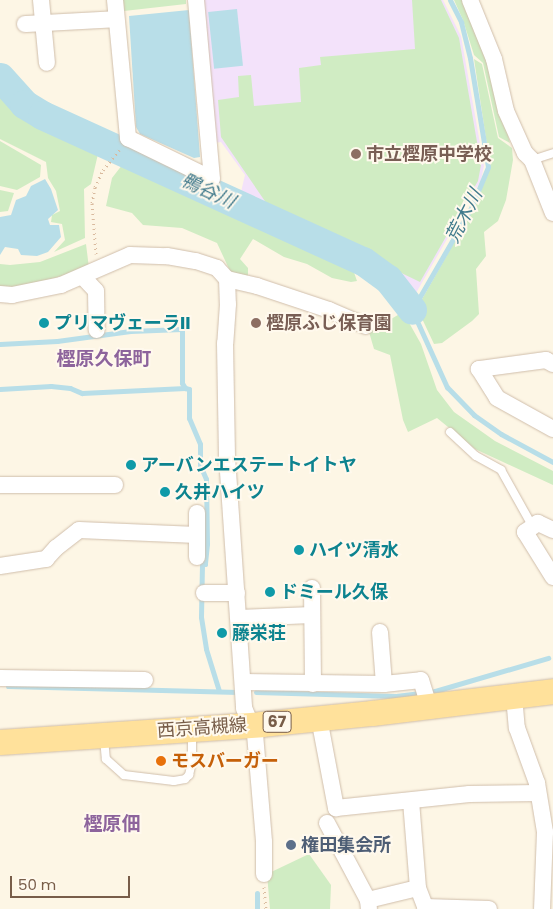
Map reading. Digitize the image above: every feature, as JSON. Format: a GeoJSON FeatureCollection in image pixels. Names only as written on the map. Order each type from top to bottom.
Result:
{"type":"FeatureCollection","features":[{"type":"Feature","properties":{"kind":"main road","name":"西京高槻線"},"geometry":{"type":"LineString","coordinates":[[0,742],[250,725],[319,718],[427,697],[514,696],[553,691]]}},
{"type":"Feature","properties":{"kind":"street"},"geometry":{"type":"LineString","coordinates":[[41,0],[47,63]]}},
{"type":"Feature","properties":{"kind":"street"},"geometry":{"type":"LineString","coordinates":[[115,0],[128,138],[212,179],[196,0]]}},
{"type":"Feature","properties":{"kind":"street"},"geometry":{"type":"LineString","coordinates":[[470,0],[494,59],[506,111],[525,153],[532,160],[553,213]]}},
{"type":"Feature","properties":{"kind":"street"},"geometry":{"type":"LineString","coordinates":[[25,24],[116,19]]}},
{"type":"Feature","properties":{"kind":"street"},"geometry":{"type":"LineString","coordinates":[[0,294],[12,295],[82,277],[98,267],[130,255],[166,256],[196,261],[217,268],[227,279],[257,286],[329,310],[366,326]]}},
{"type":"Feature","properties":{"kind":"street"},"geometry":{"type":"LineString","coordinates":[[82,277],[96,291],[96,330]]}},
{"type":"Feature","properties":{"kind":"street"},"geometry":{"type":"LineString","coordinates":[[227,279],[228,304],[224,343],[225,417],[244,708],[255,734],[264,842],[264,874]]}},
{"type":"Feature","properties":{"kind":"street"},"geometry":{"type":"LineString","coordinates":[[553,364],[546,360],[479,369],[497,398],[553,429]]}},
{"type":"Feature","properties":{"kind":"street"},"geometry":{"type":"LineString","coordinates":[[0,485],[115,486]]}},
{"type":"Feature","properties":{"kind":"street"},"geometry":{"type":"LineString","coordinates":[[197,512],[197,557]]}},
{"type":"Feature","properties":{"kind":"street"},"geometry":{"type":"LineString","coordinates":[[553,530],[538,522],[525,532],[553,577]]}},
{"type":"Feature","properties":{"kind":"street"},"geometry":{"type":"LineString","coordinates":[[0,566],[46,559],[56,548],[79,530],[197,535]]}},
{"type":"Feature","properties":{"kind":"street"},"geometry":{"type":"LineString","coordinates":[[312,588],[313,684]]}},
{"type":"Feature","properties":{"kind":"street"},"geometry":{"type":"LineString","coordinates":[[204,593],[237,593]]}},
{"type":"Feature","properties":{"kind":"street"},"geometry":{"type":"LineString","coordinates":[[239,618],[312,615]]}},
{"type":"Feature","properties":{"kind":"street"},"geometry":{"type":"LineString","coordinates":[[380,632],[384,684]]}},
{"type":"Feature","properties":{"kind":"street"},"geometry":{"type":"LineString","coordinates":[[0,678],[145,680]]}},
{"type":"Feature","properties":{"kind":"street"},"geometry":{"type":"LineString","coordinates":[[243,682],[384,684],[422,680],[427,697]]}},
{"type":"Feature","properties":{"kind":"street"},"geometry":{"type":"LineString","coordinates":[[514,696],[517,728],[537,784],[545,832],[548,888],[542,909]]}},
{"type":"Feature","properties":{"kind":"street"},"geometry":{"type":"LineString","coordinates":[[319,718],[336,808],[469,794],[538,794]]}},
{"type":"Feature","properties":{"kind":"street"},"geometry":{"type":"LineString","coordinates":[[411,801],[418,888],[425,908],[488,909]]}},
{"type":"Feature","properties":{"kind":"street"},"geometry":{"type":"LineString","coordinates":[[327,823],[369,904],[418,888]]}},
{"type":"Feature","properties":{"kind":"lane"},"geometry":{"type":"LineString","coordinates":[[532,160],[553,153]]}},
{"type":"Feature","properties":{"kind":"lane"},"geometry":{"type":"LineString","coordinates":[[450,432],[476,456],[501,470],[533,527]]}},
{"type":"Feature","properties":{"kind":"lane"},"geometry":{"type":"LineString","coordinates":[[104,735],[106,759],[124,775],[174,781],[184,779],[189,775],[192,762],[192,729]]}},
{"type":"Feature","properties":{"kind":"path"},"geometry":{"type":"LineString","coordinates":[[98,267],[92,203],[95,187],[107,165],[123,145]]}},
{"type":"Feature","properties":{"kind":"path"},"geometry":{"type":"LineString","coordinates":[[264,874],[266,909]]}},
{"type":"Feature","properties":{"kind":"shaded area","name":"市立樫原中学校"},"geometry":{"type":"Polygon","coordinates":[[[201,0],[443,0],[461,36],[484,166],[481,180],[412,300],[387,269],[240,196],[245,175],[221,142],[214,143],[201,0]]]}},
{"type":"Feature","properties":{"kind":"green space"},"geometry":{"type":"Polygon","coordinates":[[[123,0],[186,0],[186,4],[124,11],[123,0]]]}},
{"type":"Feature","properties":{"kind":"green space","name":"市立樫原中学校"},"geometry":{"type":"Polygon","coordinates":[[[412,0],[441,0],[459,38],[481,165],[478,181],[420,282],[271,210],[221,137],[218,100],[239,97],[238,76],[251,75],[254,106],[301,102],[299,68],[321,65],[320,57],[415,49],[412,0]]]}},
{"type":"Feature","properties":{"kind":"green space"},"geometry":{"type":"Polygon","coordinates":[[[454,0],[465,0],[488,59],[510,143],[499,137],[483,63],[474,55],[463,20],[454,0]]]}},
{"type":"Feature","properties":{"kind":"green space"},"geometry":{"type":"Polygon","coordinates":[[[474,59],[482,64],[498,138],[512,148],[513,160],[506,200],[498,221],[484,232],[486,256],[476,269],[479,314],[442,343],[434,344],[417,308],[476,204],[490,165],[474,59]]]}},
{"type":"Feature","properties":{"kind":"green space"},"geometry":{"type":"Polygon","coordinates":[[[0,93],[5,100],[42,128],[75,143],[88,146],[98,154],[91,184],[84,189],[85,238],[54,252],[65,240],[62,224],[51,222],[52,215],[60,211],[56,191],[48,178],[46,162],[0,139],[0,93]]]}},
{"type":"Feature","properties":{"kind":"green space"},"geometry":{"type":"Polygon","coordinates":[[[0,141],[41,165],[40,177],[17,190],[0,186],[0,141]]]}},
{"type":"Feature","properties":{"kind":"green space"},"geometry":{"type":"Polygon","coordinates":[[[126,160],[351,264],[357,281],[351,282],[332,278],[307,264],[284,257],[253,239],[240,259],[248,268],[248,279],[230,271],[217,243],[182,228],[143,225],[132,213],[106,206],[112,178],[126,160]]]}},
{"type":"Feature","properties":{"kind":"green space"},"geometry":{"type":"Polygon","coordinates":[[[0,190],[14,193],[8,211],[0,212],[0,190]]]}},
{"type":"Feature","properties":{"kind":"green space"},"geometry":{"type":"Polygon","coordinates":[[[86,244],[89,268],[13,290],[0,288],[0,264],[40,262],[86,244]]]}},
{"type":"Feature","properties":{"kind":"green space"},"geometry":{"type":"Polygon","coordinates":[[[403,312],[421,344],[437,390],[454,412],[495,441],[553,471],[553,485],[475,449],[437,418],[408,432],[403,420],[390,355],[374,349],[369,332],[403,312]]]}},
{"type":"Feature","properties":{"kind":"green space"},"geometry":{"type":"Polygon","coordinates":[[[309,854],[331,885],[330,909],[270,909],[267,874],[309,854]]]}},
{"type":"Feature","properties":{"kind":"water"},"geometry":{"type":"Polygon","coordinates":[[[237,9],[243,66],[214,69],[208,12],[237,9]]]}},
{"type":"Feature","properties":{"kind":"water"},"geometry":{"type":"Polygon","coordinates":[[[189,10],[200,157],[194,158],[140,134],[136,127],[129,16],[189,10]]]}},
{"type":"Feature","properties":{"kind":"water"},"geometry":{"type":"Polygon","coordinates":[[[45,179],[51,189],[58,210],[48,219],[50,225],[59,225],[61,237],[48,252],[37,256],[21,255],[18,249],[5,247],[0,255],[0,217],[11,215],[16,200],[26,196],[31,186],[45,179]]]}},
{"type":"Feature","properties":{"kind":"waterway","name":"荒木川"},"geometry":{"type":"LineString","coordinates":[[450,0],[461,22],[470,58],[488,167],[471,208],[412,310],[447,387],[474,415],[501,434],[553,462]]}},
{"type":"Feature","properties":{"kind":"waterway","name":"鴨谷川"},"geometry":{"type":"LineString","coordinates":[[0,77],[24,104],[42,115],[363,261],[388,279],[412,310]]}},
{"type":"Feature","properties":{"kind":"waterway"},"geometry":{"type":"LineString","coordinates":[[0,344],[57,341],[130,331],[182,329],[182,383],[185,388],[189,389],[189,418],[200,444],[200,465],[206,479],[207,544],[205,564],[202,564],[201,617],[206,649],[219,691]]}},
{"type":"Feature","properties":{"kind":"waterway"},"geometry":{"type":"LineString","coordinates":[[0,389],[51,386],[70,388],[82,393],[185,388]]}},
{"type":"Feature","properties":{"kind":"waterway"},"geometry":{"type":"LineString","coordinates":[[256,692],[396,696],[435,691],[548,658]]}},
{"type":"Feature","properties":{"kind":"waterway"},"geometry":{"type":"LineString","coordinates":[[8,686],[238,692]]}},
{"type":"Feature","properties":{"kind":"waterway"},"geometry":{"type":"LineString","coordinates":[[257,893],[257,909]]}},
{"type":"Feature","properties":{"kind":"place","name":"市立樫原中学校"},"geometry":{"type":"Point","coordinates":[356,154]}},
{"type":"Feature","properties":{"kind":"place","name":"プリマヴェーラII"},"geometry":{"type":"Point","coordinates":[44,323]}},
{"type":"Feature","properties":{"kind":"place","name":"樫原ふじ保育園"},"geometry":{"type":"Point","coordinates":[256,323]}},
{"type":"Feature","properties":{"kind":"place","name":"アーバンエステートイトヤ"},"geometry":{"type":"Point","coordinates":[131,465]}},
{"type":"Feature","properties":{"kind":"place","name":"久井ハイツ"},"geometry":{"type":"Point","coordinates":[165,492]}},
{"type":"Feature","properties":{"kind":"place","name":"ハイツ清水"},"geometry":{"type":"Point","coordinates":[299,550]}},
{"type":"Feature","properties":{"kind":"place","name":"ドミール久保"},"geometry":{"type":"Point","coordinates":[270,592]}},
{"type":"Feature","properties":{"kind":"place","name":"藤栄荘"},"geometry":{"type":"Point","coordinates":[222,633]}},
{"type":"Feature","properties":{"kind":"place","name":"モスバーガー"},"geometry":{"type":"Point","coordinates":[161,761]}},
{"type":"Feature","properties":{"kind":"place","name":"権田集会所"},"geometry":{"type":"Point","coordinates":[291,845]}},
{"type":"Feature","properties":{"kind":"district","name":"樫原久保町"},"geometry":{"type":"Point","coordinates":[104,359]}},
{"type":"Feature","properties":{"kind":"district","name":"樫原佃"},"geometry":{"type":"Point","coordinates":[112,824]}}]}
